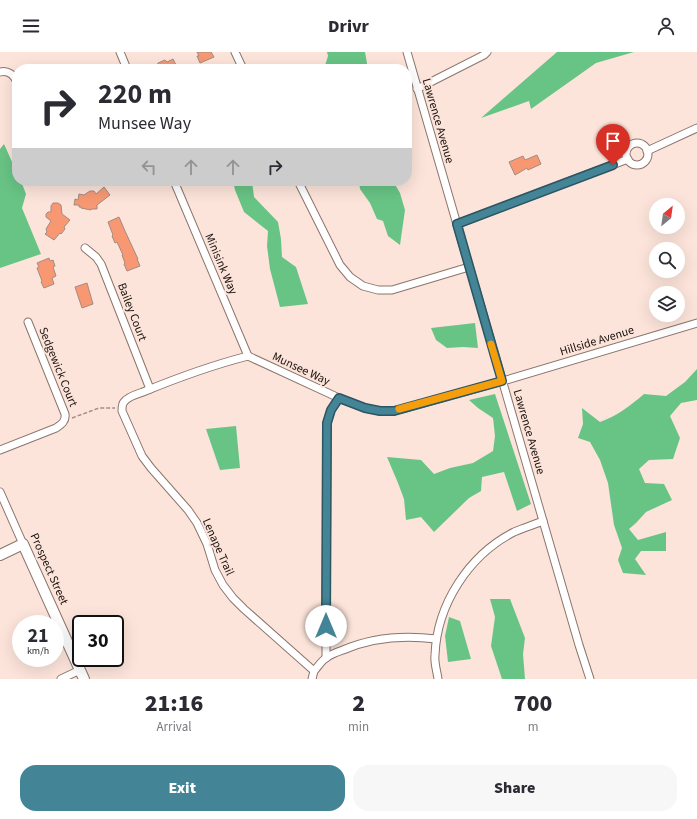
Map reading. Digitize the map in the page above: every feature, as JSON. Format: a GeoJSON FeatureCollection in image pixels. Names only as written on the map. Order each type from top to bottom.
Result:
{"type":"FeatureCollection","features":[{"type":"Feature","properties":{"kind":"street"},"geometry":{"type":"LineString","coordinates":[[120,52],[125,64]]}},
{"type":"Feature","properties":{"kind":"street"},"geometry":{"type":"LineString","coordinates":[[234,52],[240,64]]}},
{"type":"Feature","properties":{"kind":"street","name":"Lawrence Avenue"},"geometry":{"type":"LineString","coordinates":[[407,52],[410,64]]}},
{"type":"Feature","properties":{"kind":"street"},"geometry":{"type":"LineString","coordinates":[[417,89],[484,55],[487,52]]}},
{"type":"Feature","properties":{"kind":"street","name":"Lawrence Avenue"},"geometry":{"type":"LineString","coordinates":[[412,70],[590,679]]}},
{"type":"Feature","properties":{"kind":"street"},"geometry":{"type":"LineString","coordinates":[[0,72],[9,72],[12,74]]}},
{"type":"Feature","properties":{"kind":"street"},"geometry":{"type":"LineString","coordinates":[[647,151],[697,128]]}},
{"type":"Feature","properties":{"kind":"street"},"geometry":{"type":"LineString","coordinates":[[636,143],[643,145],[647,151],[647,158],[643,164],[632,164],[626,156],[627,149],[632,144],[636,143]]}},
{"type":"Feature","properties":{"kind":"street"},"geometry":{"type":"LineString","coordinates":[[457,224],[628,159]]}},
{"type":"Feature","properties":{"kind":"street","name":"Minisink Way"},"geometry":{"type":"LineString","coordinates":[[176,186],[248,356]]}},
{"type":"Feature","properties":{"kind":"street"},"geometry":{"type":"LineString","coordinates":[[300,186],[340,265],[350,277],[363,286],[378,290],[392,290],[469,267]]}},
{"type":"Feature","properties":{"kind":"street","name":"Bailey Court"},"geometry":{"type":"LineString","coordinates":[[85,248],[96,257],[101,264],[150,389]]}},
{"type":"Feature","properties":{"kind":"street","name":"Sedgewick Court"},"geometry":{"type":"LineString","coordinates":[[0,450],[56,428],[65,418],[65,414],[28,322]]}},
{"type":"Feature","properties":{"kind":"street","name":"Hillside Avenue"},"geometry":{"type":"LineString","coordinates":[[502,381],[697,323]]}},
{"type":"Feature","properties":{"kind":"street"},"geometry":{"type":"LineString","coordinates":[[122,407],[123,402],[127,399],[150,389],[227,361],[248,356]]}},
{"type":"Feature","properties":{"kind":"street","name":"Munsee Way"},"geometry":{"type":"LineString","coordinates":[[248,356],[339,398],[365,408],[380,411],[394,411],[502,381]]}},
{"type":"Feature","properties":{"kind":"street"},"geometry":{"type":"LineString","coordinates":[[326,658],[327,423],[331,410],[339,398]]}},
{"type":"Feature","properties":{"kind":"street","name":"Lenape Trail"},"geometry":{"type":"LineString","coordinates":[[122,407],[142,456],[188,510],[197,523],[207,544],[215,570],[222,585],[232,598],[314,671]]}},
{"type":"Feature","properties":{"kind":"street","name":"Prospect Street"},"geometry":{"type":"LineString","coordinates":[[0,492],[82,675]]}},
{"type":"Feature","properties":{"kind":"street"},"geometry":{"type":"LineString","coordinates":[[438,679],[434,656],[436,639],[441,619],[450,598],[462,578],[476,560],[488,550],[507,537],[528,526],[543,521]]}},
{"type":"Feature","properties":{"kind":"street"},"geometry":{"type":"LineString","coordinates":[[0,555],[23,544]]}},
{"type":"Feature","properties":{"kind":"street"},"geometry":{"type":"LineString","coordinates":[[312,679],[314,671],[321,662],[349,647],[383,638],[413,636],[436,639]]}},
{"type":"Feature","properties":{"kind":"street"},"geometry":{"type":"LineString","coordinates":[[61,679],[82,675]]}},
{"type":"Feature","properties":{"kind":"path"},"geometry":{"type":"LineString","coordinates":[[63,422],[99,408],[122,407]]}},
{"type":"Feature","properties":{"kind":"green space"},"geometry":{"type":"Polygon","coordinates":[[[327,52],[365,52],[367,64],[326,64],[328,56],[327,52]]]}},
{"type":"Feature","properties":{"kind":"green space"},"geometry":{"type":"Polygon","coordinates":[[[557,52],[634,52],[596,63],[531,109],[529,101],[481,118],[557,52]]]}},
{"type":"Feature","properties":{"kind":"green space"},"geometry":{"type":"Polygon","coordinates":[[[4,144],[12,162],[12,186],[23,186],[26,194],[22,208],[41,254],[0,268],[0,149],[4,144]]]}},
{"type":"Feature","properties":{"kind":"green space"},"geometry":{"type":"Polygon","coordinates":[[[234,186],[253,186],[254,197],[278,222],[282,257],[296,267],[308,304],[280,307],[270,269],[267,246],[268,231],[244,212],[234,186]]]}},
{"type":"Feature","properties":{"kind":"green space"},"geometry":{"type":"Polygon","coordinates":[[[360,186],[396,186],[400,193],[405,210],[400,245],[388,236],[383,221],[377,219],[370,203],[360,189],[360,186]]]}},
{"type":"Feature","properties":{"kind":"green space"},"geometry":{"type":"Polygon","coordinates":[[[475,323],[478,348],[447,348],[436,340],[431,328],[475,323]]]}},
{"type":"Feature","properties":{"kind":"green space"},"geometry":{"type":"Polygon","coordinates":[[[697,369],[697,400],[681,403],[670,416],[680,438],[673,459],[649,460],[639,469],[645,483],[664,484],[672,500],[646,512],[629,529],[638,540],[666,532],[666,551],[641,551],[635,559],[646,575],[623,573],[618,560],[622,548],[614,525],[608,483],[600,460],[590,442],[578,438],[583,424],[582,408],[600,422],[612,417],[634,403],[644,394],[666,396],[685,382],[697,369]]]}},
{"type":"Feature","properties":{"kind":"green space"},"geometry":{"type":"Polygon","coordinates":[[[495,394],[531,504],[517,511],[504,472],[482,477],[481,491],[469,498],[434,532],[421,517],[406,520],[404,499],[387,457],[421,460],[434,474],[450,468],[473,463],[493,451],[495,436],[493,418],[469,400],[495,394]]]}},
{"type":"Feature","properties":{"kind":"green space"},"geometry":{"type":"Polygon","coordinates":[[[236,426],[240,468],[220,470],[206,429],[236,426]]]}},
{"type":"Feature","properties":{"kind":"green space"},"geometry":{"type":"Polygon","coordinates":[[[490,599],[510,599],[525,638],[523,654],[525,679],[502,679],[491,646],[495,617],[490,599]]]}},
{"type":"Feature","properties":{"kind":"green space"},"geometry":{"type":"Polygon","coordinates":[[[449,617],[460,621],[471,659],[448,662],[445,636],[449,617]]]}},
{"type":"Feature","properties":{"kind":"building"},"geometry":{"type":"Polygon","coordinates":[[[197,52],[211,52],[214,57],[200,63],[197,52]]]}},
{"type":"Feature","properties":{"kind":"building"},"geometry":{"type":"Polygon","coordinates":[[[173,59],[176,64],[158,64],[165,60],[167,62],[173,59]]]}},
{"type":"Feature","properties":{"kind":"building"},"geometry":{"type":"Polygon","coordinates":[[[537,155],[541,164],[528,170],[527,168],[515,175],[509,162],[523,156],[525,160],[537,155]]]}},
{"type":"Feature","properties":{"kind":"building"},"geometry":{"type":"Polygon","coordinates":[[[104,187],[110,195],[97,205],[97,209],[91,210],[81,208],[79,205],[74,205],[75,199],[78,200],[79,194],[84,195],[90,191],[94,191],[96,194],[104,187]]]}},
{"type":"Feature","properties":{"kind":"building"},"geometry":{"type":"Polygon","coordinates":[[[53,203],[58,203],[61,205],[62,214],[70,220],[64,227],[65,229],[61,234],[60,233],[54,240],[45,234],[51,221],[46,217],[46,214],[51,212],[51,206],[53,203]]]}},
{"type":"Feature","properties":{"kind":"building"},"geometry":{"type":"Polygon","coordinates":[[[119,217],[140,266],[127,271],[124,264],[123,255],[117,242],[115,243],[108,222],[119,217]]]}},
{"type":"Feature","properties":{"kind":"building"},"geometry":{"type":"Polygon","coordinates":[[[49,258],[50,261],[53,260],[55,266],[53,267],[56,276],[52,278],[54,284],[44,288],[37,268],[39,267],[37,263],[49,258]]]}},
{"type":"Feature","properties":{"kind":"building"},"geometry":{"type":"Polygon","coordinates":[[[87,283],[93,304],[82,308],[75,287],[87,283]]]}},
{"type":"Feature","properties":{"kind":"slow traffic"},"geometry":{"type":"LineString","coordinates":[[399,409],[502,381],[491,344]]}},
{"type":"Feature","properties":{"kind":"route"},"geometry":{"type":"LineString","coordinates":[[326,626],[327,423],[331,410],[339,398],[365,408],[380,411],[394,411],[502,381],[457,224],[613,165]]}}]}
